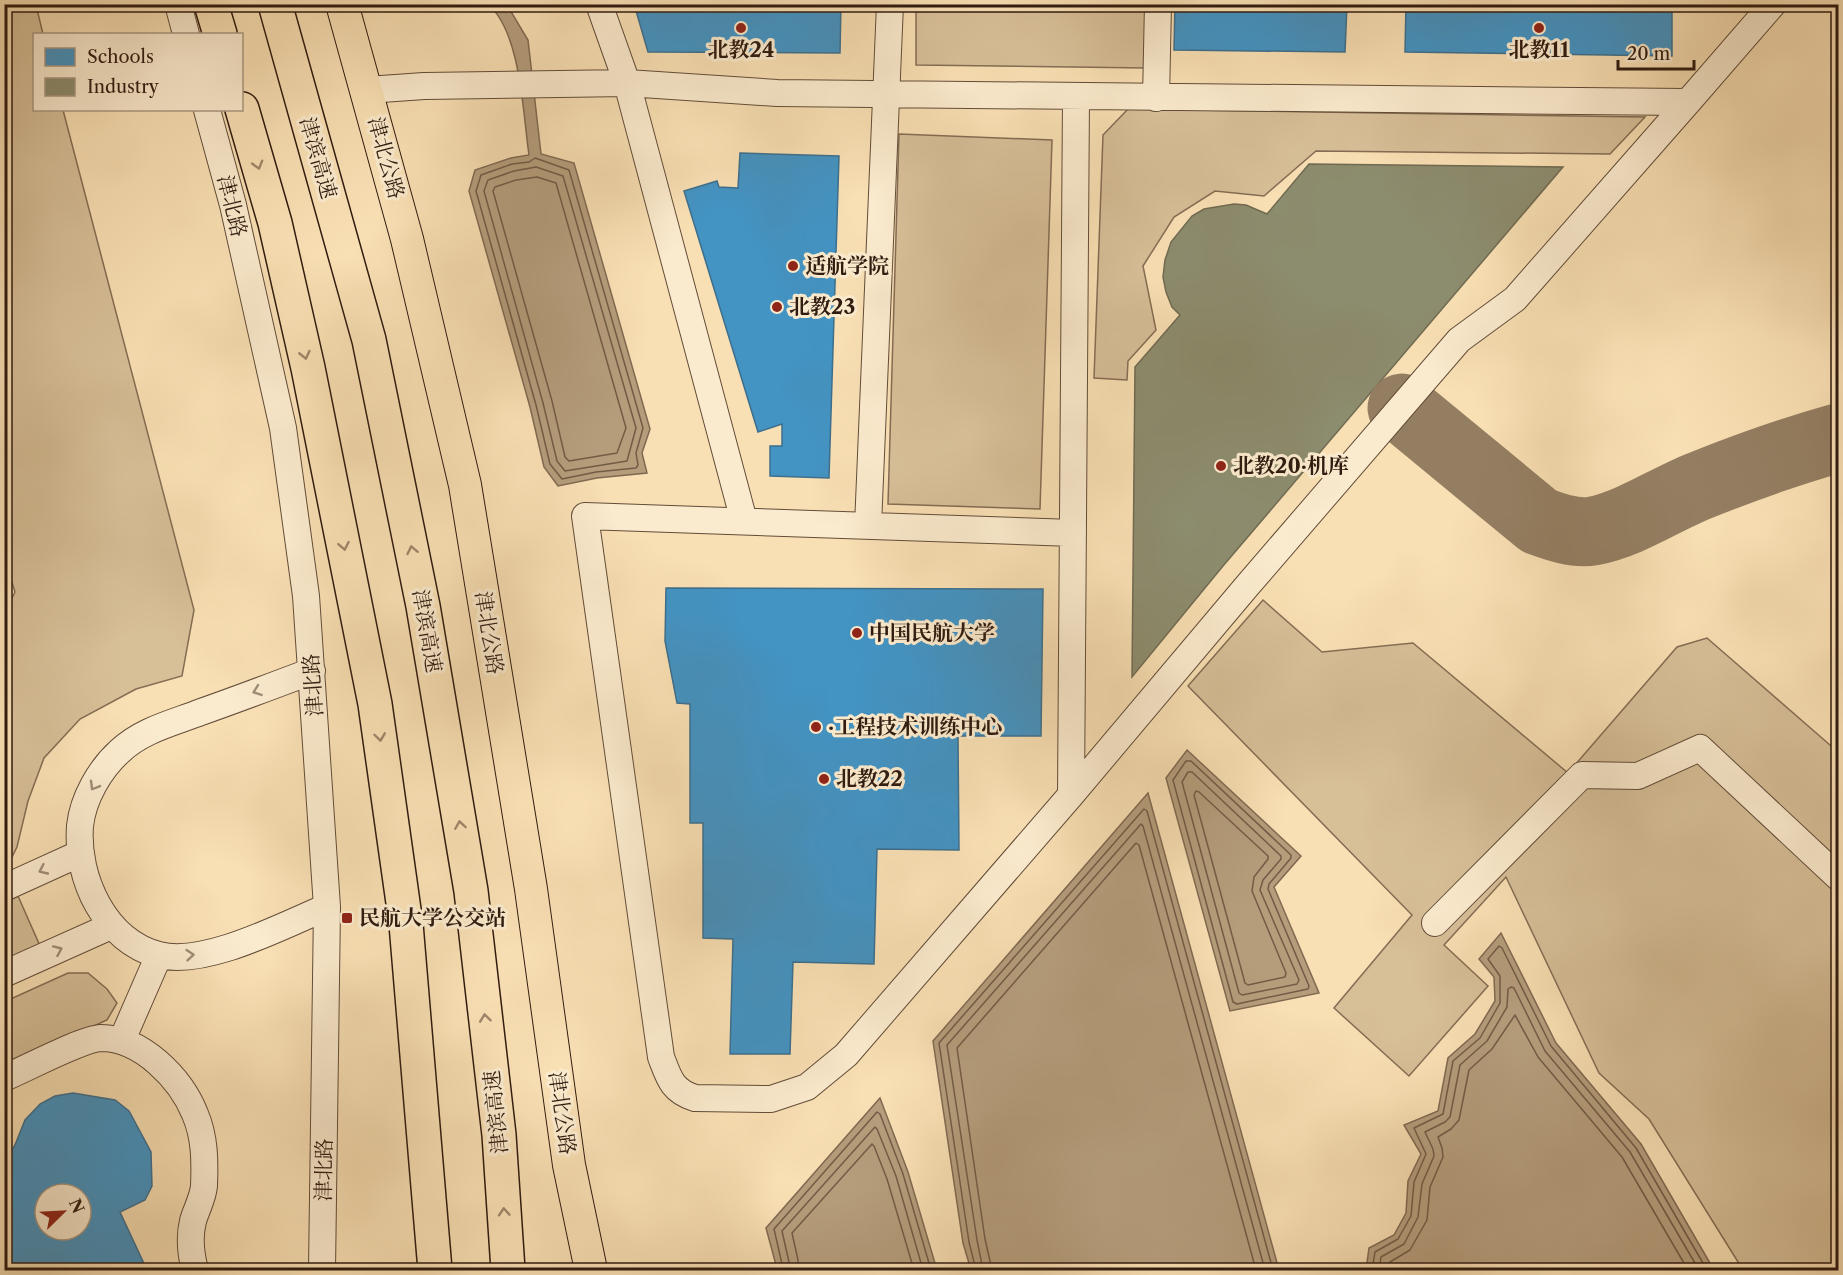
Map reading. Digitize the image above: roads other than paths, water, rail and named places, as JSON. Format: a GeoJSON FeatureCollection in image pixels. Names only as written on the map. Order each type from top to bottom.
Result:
{"type":"FeatureCollection","features":[{"type":"Feature","properties":{"kind":"highway"},"geometry":{"type":"LineString","coordinates":[[211,4],[220,33]]}},
{"type":"Feature","properties":{"kind":"highway","name":"津滨高速"},"geometry":{"type":"LineString","coordinates":[[275,4],[369,340],[423,606],[471,891],[499,1135],[508,1270]]}},
{"type":"Feature","properties":{"kind":"highway"},"geometry":{"type":"LineString","coordinates":[[243,111],[275,223],[308,368],[375,704],[406,924],[435,1270]]}},
{"type":"Feature","properties":{"kind":"main road","name":"津北公路"},"geometry":{"type":"LineString","coordinates":[[328,4],[391,232],[449,486],[515,885],[551,1150],[575,1270]]}},
{"type":"Feature","properties":{"kind":"main road","name":"津北公路"},"geometry":{"type":"LineString","coordinates":[[342,4],[420,291],[465,485],[531,889],[569,1165],[591,1270]]}},
{"type":"Feature","properties":{"kind":"street"},"geometry":{"type":"LineString","coordinates":[[178,4],[186,33]]}},
{"type":"Feature","properties":{"kind":"street"},"geometry":{"type":"LineString","coordinates":[[599,4],[627,83],[744,521]]}},
{"type":"Feature","properties":{"kind":"street"},"geometry":{"type":"LineString","coordinates":[[868,526],[890,4]]}},
{"type":"Feature","properties":{"kind":"street"},"geometry":{"type":"LineString","coordinates":[[1156,98],[1158,4]]}},
{"type":"Feature","properties":{"kind":"street"},"geometry":{"type":"LineString","coordinates":[[1072,533],[585,516],[661,1058],[670,1083],[684,1095],[695,1098],[771,1099],[807,1087],[846,1055],[1459,340],[1515,299],[1773,4]]}},
{"type":"Feature","properties":{"kind":"street"},"geometry":{"type":"LineString","coordinates":[[367,90],[424,86],[627,83],[777,93],[1076,98],[1688,102]]}},
{"type":"Feature","properties":{"kind":"street"},"geometry":{"type":"LineString","coordinates":[[1071,795],[1076,98]]}},
{"type":"Feature","properties":{"kind":"street","name":"津北路"},"geometry":{"type":"LineString","coordinates":[[207,111],[233,205],[283,428],[306,596],[327,907],[322,1270]]}},
{"type":"Feature","properties":{"kind":"street"},"geometry":{"type":"LineString","coordinates":[[312,671],[136,736],[105,766],[88,795],[80,824],[81,853],[92,896],[111,926],[135,944],[159,955],[190,957],[215,951],[247,941],[327,907]]}},
{"type":"Feature","properties":{"kind":"street"},"geometry":{"type":"LineString","coordinates":[[1435,923],[1582,775],[1638,776],[1700,748],[1839,877]]}},
{"type":"Feature","properties":{"kind":"street"},"geometry":{"type":"LineString","coordinates":[[4,888],[81,853]]}},
{"type":"Feature","properties":{"kind":"street"},"geometry":{"type":"LineString","coordinates":[[4,974],[111,926]]}},
{"type":"Feature","properties":{"kind":"street"},"geometry":{"type":"LineString","coordinates":[[122,1040],[159,955]]}},
{"type":"Feature","properties":{"kind":"street"},"geometry":{"type":"LineString","coordinates":[[4,1078],[99,1038],[122,1040],[149,1056],[177,1082],[196,1115],[204,1148],[204,1190],[192,1224],[191,1256],[195,1270]]}},
{"type":"Feature","properties":{"kind":"water"},"geometry":{"type":"Polygon","coordinates":[[[489,5],[507,5],[528,40],[541,154],[574,163],[650,429],[642,453],[647,473],[597,478],[558,486],[544,467],[530,407],[469,191],[475,170],[511,158],[529,155],[514,54],[500,18],[489,5]]]}},
{"type":"Feature","properties":{"kind":"water"},"geometry":{"type":"Polygon","coordinates":[[[1187,750],[1301,856],[1274,887],[1319,993],[1230,1011],[1166,778],[1187,750]]]}},
{"type":"Feature","properties":{"kind":"water"},"geometry":{"type":"Polygon","coordinates":[[[1148,793],[1279,1270],[971,1270],[963,1243],[933,1041],[1148,793]]]}},
{"type":"Feature","properties":{"kind":"water"},"geometry":{"type":"Polygon","coordinates":[[[1501,933],[1556,1043],[1641,1144],[1714,1270],[1366,1270],[1369,1248],[1394,1235],[1406,1213],[1408,1181],[1421,1154],[1404,1125],[1438,1111],[1448,1058],[1475,1034],[1495,1001],[1494,977],[1479,959],[1501,933]]]}},
{"type":"Feature","properties":{"kind":"water"},"geometry":{"type":"Polygon","coordinates":[[[880,1098],[908,1172],[937,1270],[775,1270],[776,1265],[766,1228],[880,1098]]]}},
{"type":"Feature","properties":{"kind":"place","name":"北教24"},"geometry":{"type":"Point","coordinates":[741,28]}},
{"type":"Feature","properties":{"kind":"place","name":"北教11"},"geometry":{"type":"Point","coordinates":[1539,28]}},
{"type":"Feature","properties":{"kind":"place","name":"适航学院"},"geometry":{"type":"Point","coordinates":[793,266]}},
{"type":"Feature","properties":{"kind":"place","name":"北教23"},"geometry":{"type":"Point","coordinates":[777,307]}},
{"type":"Feature","properties":{"kind":"place","name":"北教20·机库"},"geometry":{"type":"Point","coordinates":[1221,466]}},
{"type":"Feature","properties":{"kind":"place","name":"中国民航大学"},"geometry":{"type":"Point","coordinates":[857,633]}},
{"type":"Feature","properties":{"kind":"place","name":"·工程技术训练中心"},"geometry":{"type":"Point","coordinates":[816,727]}},
{"type":"Feature","properties":{"kind":"place","name":"北教22"},"geometry":{"type":"Point","coordinates":[824,779]}},
{"type":"Feature","properties":{"kind":"place","name":"民航大学公交站"},"geometry":{"type":"Point","coordinates":[347,918]}}]}
